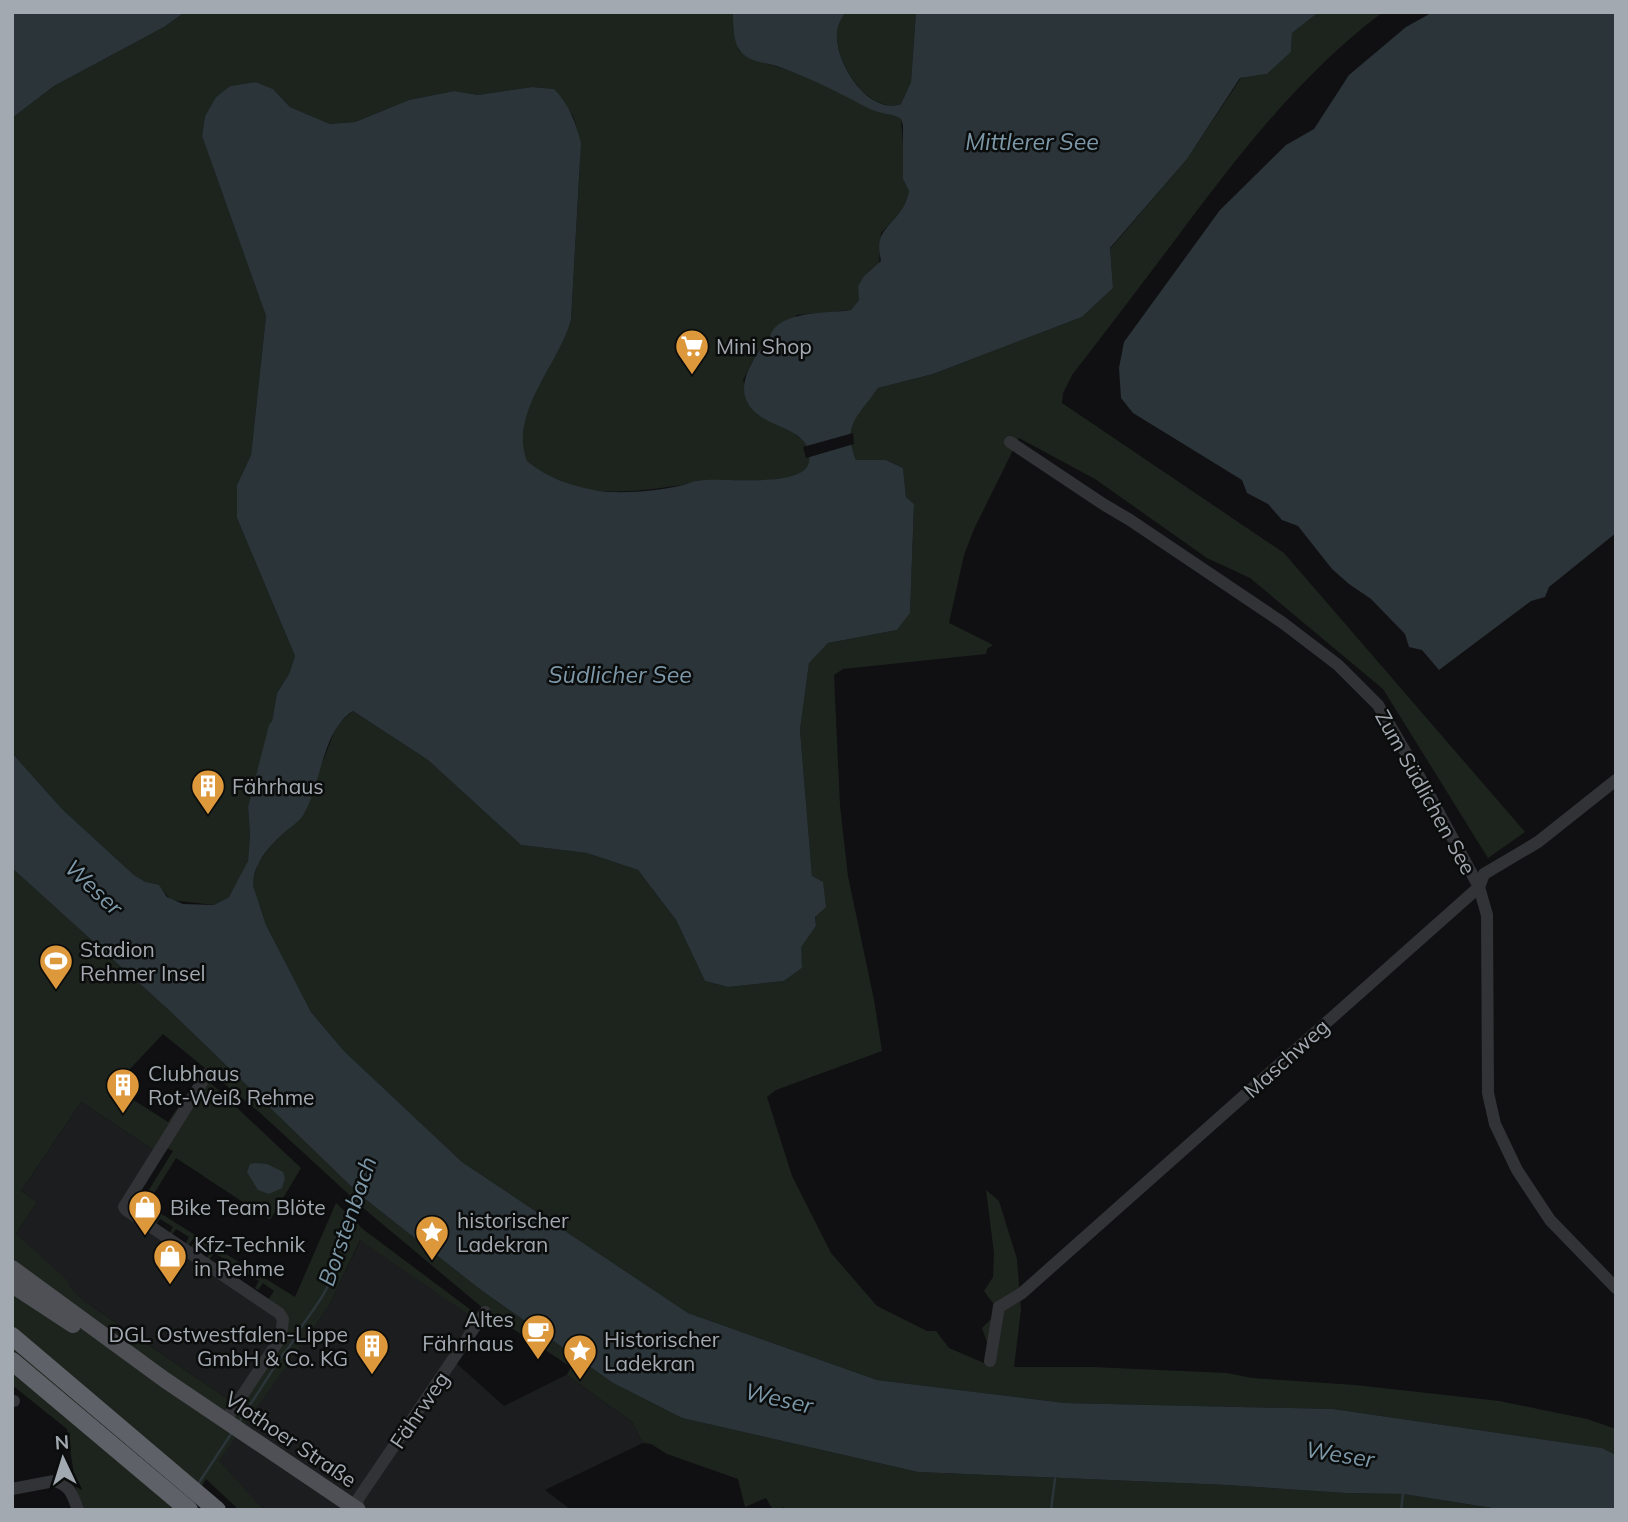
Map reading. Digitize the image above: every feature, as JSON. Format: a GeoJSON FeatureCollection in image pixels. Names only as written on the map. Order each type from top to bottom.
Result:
{"type":"FeatureCollection","features":[{"type":"Feature","properties":{"kind":"highway"},"geometry":{"type":"LineString","coordinates":[[12,1336],[217,1510]]}},
{"type":"Feature","properties":{"kind":"highway"},"geometry":{"type":"LineString","coordinates":[[12,1361],[185,1506]]}},
{"type":"Feature","properties":{"kind":"main road","name":"Vlothoer Straße"},"geometry":{"type":"LineString","coordinates":[[12,1268],[165,1380],[358,1509]]}},
{"type":"Feature","properties":{"kind":"main road","name":"Vlothoer Straße"},"geometry":{"type":"LineString","coordinates":[[12,1284],[124,1360],[165,1380]]}},
{"type":"Feature","properties":{"kind":"street","name":"Zum Südlichen See"},"geometry":{"type":"LineString","coordinates":[[1012,444],[1283,623],[1338,665],[1378,705],[1479,887],[1487,915],[1488,1093],[1495,1124],[1517,1170],[1550,1220],[1616,1288]]}},
{"type":"Feature","properties":{"kind":"street","name":"Maschweg"},"geometry":{"type":"LineString","coordinates":[[990,1361],[999,1307],[1021,1293],[1479,887],[1484,874],[1538,842],[1616,779]]}},
{"type":"Feature","properties":{"kind":"street"},"geometry":{"type":"LineString","coordinates":[[207,1074],[124,1207],[190,1255],[279,1313],[283,1319],[281,1337],[226,1420]]}},
{"type":"Feature","properties":{"kind":"street","name":"Fährweg"},"geometry":{"type":"LineString","coordinates":[[358,1509],[358,1499],[485,1312]]}},
{"type":"Feature","properties":{"kind":"street"},"geometry":{"type":"LineString","coordinates":[[12,1489],[61,1482],[71,1490],[78,1510]]}},
{"type":"Feature","properties":{"kind":"shaded area"},"geometry":{"type":"Polygon","coordinates":[[[185,12],[733,12],[733,28],[739,51],[756,60],[811,78],[870,108],[901,119],[903,179],[909,191],[903,209],[881,233],[879,265],[860,282],[860,299],[851,310],[797,315],[766,347],[758,351],[743,380],[754,410],[791,432],[808,446],[811,455],[809,465],[803,472],[778,479],[702,480],[643,490],[592,490],[575,487],[545,475],[527,461],[521,442],[529,407],[571,320],[580,162],[578,132],[573,116],[554,89],[532,87],[478,95],[454,91],[409,100],[355,122],[330,124],[290,107],[273,89],[256,82],[230,86],[216,97],[205,116],[202,136],[266,316],[251,455],[237,485],[237,518],[295,656],[289,674],[277,693],[248,807],[248,861],[229,897],[214,905],[171,900],[159,886],[145,883],[134,875],[63,810],[12,753],[12,118],[54,86],[164,27],[185,12]]]}},
{"type":"Feature","properties":{"kind":"shaded area"},"geometry":{"type":"Polygon","coordinates":[[[846,12],[916,12],[911,82],[901,104],[878,102],[857,86],[849,74],[837,37],[839,24],[846,12]]]}},
{"type":"Feature","properties":{"kind":"shaded area"},"geometry":{"type":"Polygon","coordinates":[[[1319,12],[1383,12],[1324,62],[1246,148],[1072,375],[1063,393],[1062,403],[1284,553],[1525,832],[1488,858],[1383,689],[1250,578],[1207,558],[1095,479],[1019,438],[964,555],[949,623],[993,645],[987,649],[986,654],[843,669],[834,675],[840,806],[848,876],[882,1051],[776,1090],[767,1097],[792,1176],[831,1253],[877,1306],[927,1331],[936,1331],[949,1348],[984,1363],[990,1351],[982,1328],[992,1318],[993,1303],[984,1291],[993,1277],[994,1253],[986,1190],[999,1201],[1017,1259],[1021,1310],[1014,1367],[1092,1367],[1227,1373],[1252,1378],[1355,1385],[1499,1401],[1587,1419],[1616,1429],[1616,1455],[1602,1448],[1333,1409],[1065,1403],[877,1380],[688,1313],[462,1162],[344,1051],[311,1012],[266,925],[253,885],[258,863],[273,843],[301,817],[337,725],[353,711],[428,760],[521,845],[587,853],[638,870],[676,920],[705,981],[728,987],[784,981],[802,968],[800,947],[816,926],[800,730],[809,662],[828,643],[897,630],[910,612],[914,504],[906,497],[903,468],[886,460],[856,460],[851,438],[854,421],[878,388],[933,374],[1082,317],[1113,288],[1110,249],[1187,159],[1241,78],[1267,74],[1291,52],[1292,33],[1319,12]]]}},
{"type":"Feature","properties":{"kind":"shaded area"},"geometry":{"type":"Polygon","coordinates":[[[12,868],[171,1012],[360,1195],[481,1290],[613,1383],[682,1418],[918,1472],[1403,1494],[1505,1510],[788,1510],[783,1507],[781,1510],[773,1510],[766,1498],[745,1507],[738,1479],[643,1443],[632,1422],[567,1375],[571,1367],[490,1314],[368,1212],[258,1111],[163,1034],[113,1087],[168,1122],[201,1074],[301,1168],[270,1220],[176,1158],[147,1205],[295,1297],[336,1203],[364,1230],[475,1313],[472,1317],[360,1240],[329,1306],[219,1461],[264,1510],[239,1510],[206,1479],[188,1510],[84,1510],[77,1494],[67,1429],[12,1385],[12,868]],[[81,1102],[21,1191],[37,1202],[16,1234],[68,1281],[70,1287],[84,1301],[232,1402],[285,1338],[268,1300],[274,1291],[263,1283],[258,1290],[255,1288],[259,1281],[232,1264],[227,1270],[224,1268],[228,1261],[214,1253],[209,1260],[207,1258],[211,1251],[198,1243],[193,1249],[190,1248],[195,1241],[193,1239],[188,1246],[185,1245],[189,1237],[176,1229],[171,1236],[169,1234],[173,1227],[160,1219],[155,1226],[152,1224],[157,1217],[142,1208],[136,1216],[129,1207],[133,1196],[142,1201],[173,1151],[165,1147],[160,1154],[81,1102]]]}},
{"type":"Feature","properties":{"kind":"shaded area"},"geometry":{"type":"Polygon","coordinates":[[[81,1102],[160,1154],[130,1207],[287,1324],[238,1406],[84,1301],[16,1234],[37,1202],[21,1191],[81,1102]]]}},
{"type":"Feature","properties":{"kind":"shaded area"},"geometry":{"type":"Polygon","coordinates":[[[361,1239],[483,1323],[456,1363],[504,1406],[566,1375],[572,1368],[567,1375],[632,1422],[643,1443],[545,1490],[571,1510],[264,1510],[218,1461],[329,1306],[361,1239]]]}},
{"type":"Feature","properties":{"kind":"water"},"geometry":{"type":"Polygon","coordinates":[[[16,12],[185,12],[164,27],[54,86],[12,118],[12,15],[16,12]]]}},
{"type":"Feature","properties":{"kind":"water"},"geometry":{"type":"Polygon","coordinates":[[[733,12],[846,12],[837,34],[843,62],[849,75],[867,96],[889,106],[901,104],[911,82],[916,12],[1319,12],[1292,33],[1291,52],[1267,74],[1240,78],[1187,159],[1110,248],[1113,288],[1082,317],[933,374],[878,388],[854,421],[851,438],[856,460],[886,460],[903,468],[906,497],[914,504],[910,613],[897,630],[828,643],[809,663],[800,730],[812,876],[823,882],[826,907],[815,917],[816,926],[801,947],[802,968],[784,981],[728,987],[705,981],[676,920],[638,870],[587,853],[521,845],[428,760],[353,711],[342,720],[334,732],[302,817],[269,848],[259,862],[254,877],[253,885],[266,925],[311,1012],[344,1051],[462,1162],[688,1313],[877,1380],[1065,1403],[1333,1409],[1602,1448],[1616,1455],[1616,1510],[1505,1510],[1403,1494],[918,1472],[682,1418],[613,1383],[481,1290],[360,1195],[171,1012],[12,868],[12,753],[63,810],[134,875],[145,882],[159,885],[167,897],[183,904],[214,905],[229,897],[248,861],[248,807],[277,693],[289,674],[295,656],[237,518],[237,485],[251,455],[266,316],[202,136],[205,116],[216,97],[230,86],[256,82],[273,89],[290,107],[330,124],[355,122],[409,100],[454,91],[478,95],[532,87],[554,89],[571,114],[581,143],[571,320],[529,407],[523,443],[527,461],[543,473],[570,484],[599,491],[618,492],[660,489],[701,480],[780,479],[794,476],[804,470],[809,462],[806,445],[794,434],[755,412],[746,400],[745,378],[757,354],[769,345],[771,333],[778,325],[788,319],[814,313],[851,310],[859,300],[858,286],[864,276],[881,261],[880,239],[903,207],[909,191],[903,179],[903,125],[897,117],[870,109],[793,72],[746,56],[735,40],[733,12]]]}},
{"type":"Feature","properties":{"kind":"water"},"geometry":{"type":"Polygon","coordinates":[[[1433,12],[1616,12],[1616,533],[1549,587],[1545,597],[1531,601],[1439,670],[1422,650],[1409,647],[1405,634],[1371,599],[1332,569],[1298,526],[1282,520],[1268,504],[1247,493],[1242,480],[1133,413],[1121,398],[1119,368],[1124,342],[1220,210],[1286,145],[1314,129],[1349,75],[1406,27],[1433,12]]]}},
{"type":"Feature","properties":{"kind":"water"},"geometry":{"type":"Polygon","coordinates":[[[250,1164],[267,1164],[283,1172],[285,1178],[282,1188],[269,1194],[258,1190],[247,1172],[250,1164]]]}},
{"type":"Feature","properties":{"kind":"pier"},"geometry":{"type":"Polygon","coordinates":[[[853,433],[854,444],[806,458],[803,447],[853,433]]]}},
{"type":"Feature","properties":{"kind":"waterway","name":"Borstenbach"},"geometry":{"type":"LineString","coordinates":[[239,1422],[326,1289],[335,1267],[335,1248],[342,1224],[361,1192]]}},
{"type":"Feature","properties":{"kind":"waterway","name":"Borstenbach"},"geometry":{"type":"LineString","coordinates":[[198,1484],[233,1431]]}},
{"type":"Feature","properties":{"kind":"waterway"},"geometry":{"type":"LineString","coordinates":[[1051,1510],[1055,1479]]}},
{"type":"Feature","properties":{"kind":"waterway"},"geometry":{"type":"LineString","coordinates":[[1401,1510],[1403,1494]]}},
{"type":"Feature","properties":{"kind":"place","name":"Mini Shop"},"geometry":{"type":"Point","coordinates":[692,376]}},
{"type":"Feature","properties":{"kind":"place","name":"Fährhaus"},"geometry":{"type":"Point","coordinates":[208,816]}},
{"type":"Feature","properties":{"kind":"place","name":"Stadion Rehmer Insel"},"geometry":{"type":"Point","coordinates":[56,991]}},
{"type":"Feature","properties":{"kind":"place","name":"Clubhaus Rot-Weiß Rehme"},"geometry":{"type":"Point","coordinates":[123,1115]}},
{"type":"Feature","properties":{"kind":"place","name":"Bike Team Blöte"},"geometry":{"type":"Point","coordinates":[145,1237]}},
{"type":"Feature","properties":{"kind":"place","name":"historischer Ladekran"},"geometry":{"type":"Point","coordinates":[432,1262]}},
{"type":"Feature","properties":{"kind":"place","name":"Kfz-Technik in Rehme"},"geometry":{"type":"Point","coordinates":[170,1286]}},
{"type":"Feature","properties":{"kind":"place","name":"Altes Fährhaus"},"geometry":{"type":"Point","coordinates":[538,1361]}},
{"type":"Feature","properties":{"kind":"place","name":"DGL Ostwestfalen-Lippe GmbH & Co. KG"},"geometry":{"type":"Point","coordinates":[372,1376]}},
{"type":"Feature","properties":{"kind":"place","name":"Historischer Ladekran"},"geometry":{"type":"Point","coordinates":[580,1381]}},
{"type":"Feature","properties":{"kind":"water label","name":"Mittlerer See"},"geometry":{"type":"Point","coordinates":[1032,141]}},
{"type":"Feature","properties":{"kind":"water label","name":"Südlicher See"},"geometry":{"type":"Point","coordinates":[620,674]}},
{"type":"Feature","properties":{"kind":"water label","name":"Weser"},"geometry":{"type":"Point","coordinates":[94,887]}},
{"type":"Feature","properties":{"kind":"water label","name":"Weser"},"geometry":{"type":"Point","coordinates":[779,1398]}},
{"type":"Feature","properties":{"kind":"water label","name":"Weser"},"geometry":{"type":"Point","coordinates":[1340,1454]}}]}
